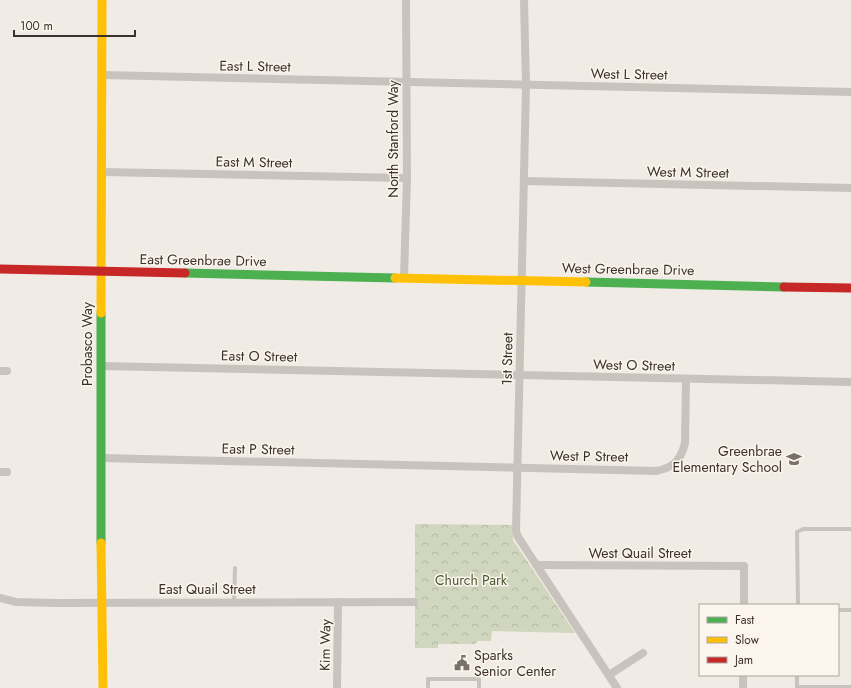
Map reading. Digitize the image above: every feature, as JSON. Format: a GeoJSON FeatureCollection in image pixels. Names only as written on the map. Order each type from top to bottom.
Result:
{"type":"FeatureCollection","features":[{"type":"Feature","properties":{"kind":"street","name":"Probasco Way"},"geometry":{"type":"LineString","coordinates":[[102,0],[101,602],[103,688]]}},
{"type":"Feature","properties":{"kind":"street","name":"North Stanford Way"},"geometry":{"type":"LineString","coordinates":[[404,278],[407,178],[406,0]]}},
{"type":"Feature","properties":{"kind":"street","name":"1st Street"},"geometry":{"type":"LineString","coordinates":[[524,0],[526,85],[516,531],[537,566],[617,688]]}},
{"type":"Feature","properties":{"kind":"street","name":"East L Street"},"geometry":{"type":"LineString","coordinates":[[102,76],[407,82]]}},
{"type":"Feature","properties":{"kind":"street","name":"West L Street"},"geometry":{"type":"LineString","coordinates":[[407,82],[851,92]]}},
{"type":"Feature","properties":{"kind":"street","name":"East M Street"},"geometry":{"type":"LineString","coordinates":[[102,172],[407,178]]}},
{"type":"Feature","properties":{"kind":"street","name":"West M Street"},"geometry":{"type":"LineString","coordinates":[[524,181],[851,188]]}},
{"type":"Feature","properties":{"kind":"street","name":"East Greenbrae Drive"},"geometry":{"type":"LineString","coordinates":[[0,269],[404,278]]}},
{"type":"Feature","properties":{"kind":"street","name":"West Greenbrae Drive"},"geometry":{"type":"LineString","coordinates":[[404,278],[851,288]]}},
{"type":"Feature","properties":{"kind":"street","name":"East O Street"},"geometry":{"type":"LineString","coordinates":[[101,366],[416,373]]}},
{"type":"Feature","properties":{"kind":"street","name":"West O Street"},"geometry":{"type":"LineString","coordinates":[[416,373],[851,382]]}},
{"type":"Feature","properties":{"kind":"street","name":"West P Street"},"geometry":{"type":"LineString","coordinates":[[414,465],[667,469],[679,458],[685,443],[686,379]]}},
{"type":"Feature","properties":{"kind":"street","name":"East P Street"},"geometry":{"type":"LineString","coordinates":[[101,458],[414,465]]}},
{"type":"Feature","properties":{"kind":"street","name":"West Quail Street"},"geometry":{"type":"LineString","coordinates":[[537,566],[744,566],[744,604]]}},
{"type":"Feature","properties":{"kind":"street","name":"East Quail Street"},"geometry":{"type":"LineString","coordinates":[[0,598],[25,602],[414,602]]}},
{"type":"Feature","properties":{"kind":"street","name":"Kim Way"},"geometry":{"type":"LineString","coordinates":[[337,688],[338,602]]}},
{"type":"Feature","properties":{"kind":"street"},"geometry":{"type":"LineString","coordinates":[[609,675],[643,653]]}},
{"type":"Feature","properties":{"kind":"street"},"geometry":{"type":"LineString","coordinates":[[743,676],[743,688]]}},
{"type":"Feature","properties":{"kind":"lane"},"geometry":{"type":"LineString","coordinates":[[798,604],[797,532],[803,529],[851,529]]}},
{"type":"Feature","properties":{"kind":"lane"},"geometry":{"type":"LineString","coordinates":[[234,602],[235,568]]}},
{"type":"Feature","properties":{"kind":"lane"},"geometry":{"type":"LineString","coordinates":[[839,610],[851,610]]}},
{"type":"Feature","properties":{"kind":"lane"},"geometry":{"type":"LineString","coordinates":[[797,676],[797,687],[851,687]]}},
{"type":"Feature","properties":{"kind":"lane"},"geometry":{"type":"LineString","coordinates":[[428,688],[428,679],[479,679],[479,688]]}},
{"type":"Feature","properties":{"kind":"green space","name":"Church Park"},"geometry":{"type":"Polygon","coordinates":[[[415,524],[512,525],[513,540],[575,633],[492,631],[491,641],[478,641],[475,644],[438,644],[438,648],[415,648],[415,524]]]}},
{"type":"Feature","properties":{"kind":"traffic: fast"},"geometry":{"type":"LineString","coordinates":[[185,273],[395,278]]}},
{"type":"Feature","properties":{"kind":"traffic: fast"},"geometry":{"type":"LineString","coordinates":[[586,282],[784,287]]}},
{"type":"Feature","properties":{"kind":"traffic: fast"},"geometry":{"type":"LineString","coordinates":[[101,313],[101,543]]}},
{"type":"Feature","properties":{"kind":"traffic: slow"},"geometry":{"type":"LineString","coordinates":[[101,313],[102,0]]}},
{"type":"Feature","properties":{"kind":"traffic: slow"},"geometry":{"type":"LineString","coordinates":[[395,278],[586,282]]}},
{"type":"Feature","properties":{"kind":"traffic: slow"},"geometry":{"type":"LineString","coordinates":[[101,543],[103,688]]}},
{"type":"Feature","properties":{"kind":"traffic: jam"},"geometry":{"type":"LineString","coordinates":[[0,269],[185,273]]}},
{"type":"Feature","properties":{"kind":"traffic: jam"},"geometry":{"type":"LineString","coordinates":[[784,287],[851,288]]}},
{"type":"Feature","properties":{"kind":"place","name":"Greenbrae Elementary School"},"geometry":{"type":"Point","coordinates":[794,459]}},
{"type":"Feature","properties":{"kind":"place","name":"Sparks Senior Center"},"geometry":{"type":"Point","coordinates":[462,663]}}]}
